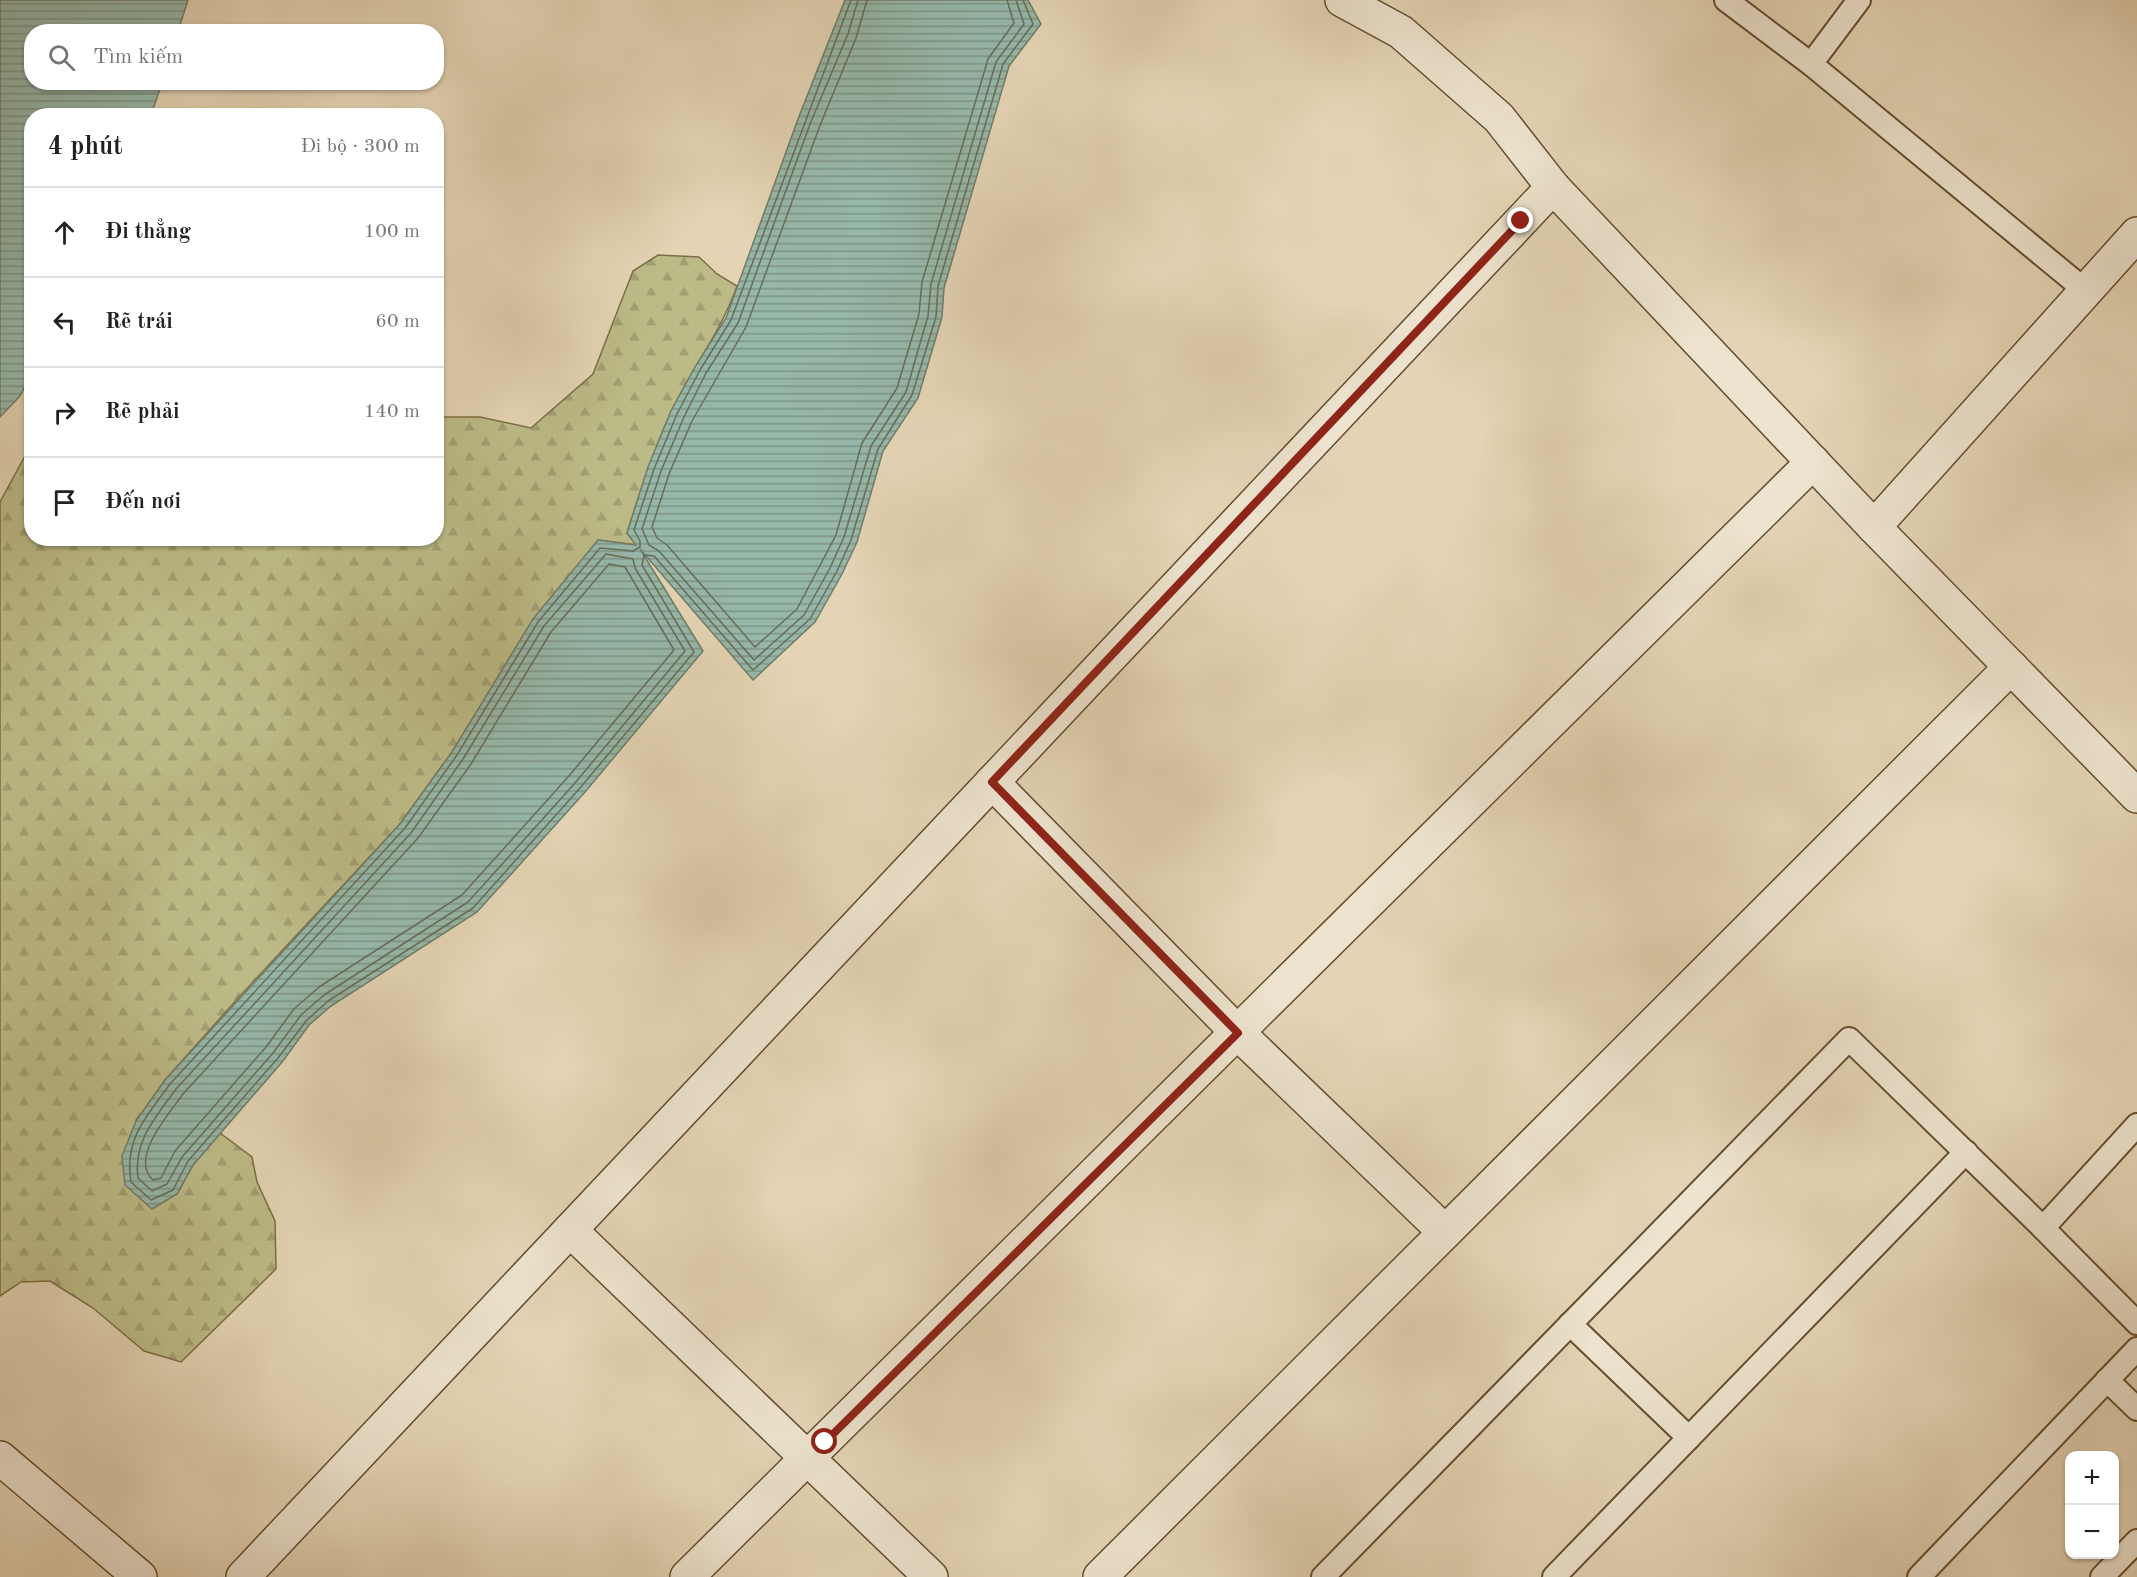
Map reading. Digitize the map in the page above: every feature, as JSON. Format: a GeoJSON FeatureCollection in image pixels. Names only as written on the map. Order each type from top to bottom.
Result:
{"type":"FeatureCollection","features":[{"type":"Feature","properties":{"kind":"street"},"geometry":{"type":"LineString","coordinates":[[1342,0],[1401,32],[1500,118],[1553,187],[1874,527],[2137,796]]}},
{"type":"Feature","properties":{"kind":"street"},"geometry":{"type":"LineString","coordinates":[[243,1577],[1553,187]]}},
{"type":"Feature","properties":{"kind":"street"},"geometry":{"type":"LineString","coordinates":[[1874,527],[2137,234]]}},
{"type":"Feature","properties":{"kind":"street"},"geometry":{"type":"LineString","coordinates":[[687,1577],[1813,462]]}},
{"type":"Feature","properties":{"kind":"street"},"geometry":{"type":"LineString","coordinates":[[1100,1577],[2011,667]]}},
{"type":"Feature","properties":{"kind":"street"},"geometry":{"type":"LineString","coordinates":[[992,782],[1238,1033],[1445,1232]]}},
{"type":"Feature","properties":{"kind":"street"},"geometry":{"type":"LineString","coordinates":[[570,1230],[932,1577]]}},
{"type":"Feature","properties":{"kind":"street"},"geometry":{"type":"LineString","coordinates":[[0,1458],[140,1577]]}},
{"type":"Feature","properties":{"kind":"lane"},"geometry":{"type":"LineString","coordinates":[[1726,0],[1811,64],[2086,291]]}},
{"type":"Feature","properties":{"kind":"lane"},"geometry":{"type":"LineString","coordinates":[[1811,64],[1859,0]]}},
{"type":"Feature","properties":{"kind":"lane"},"geometry":{"type":"LineString","coordinates":[[1323,1577],[1849,1039],[2137,1323]]}},
{"type":"Feature","properties":{"kind":"lane"},"geometry":{"type":"LineString","coordinates":[[2043,1228],[2137,1125]]}},
{"type":"Feature","properties":{"kind":"lane"},"geometry":{"type":"LineString","coordinates":[[1554,1577],[1966,1152]]}},
{"type":"Feature","properties":{"kind":"lane"},"geometry":{"type":"LineString","coordinates":[[1570,1324],[1689,1438]]}},
{"type":"Feature","properties":{"kind":"lane"},"geometry":{"type":"LineString","coordinates":[[1919,1577],[2137,1349]]}},
{"type":"Feature","properties":{"kind":"lane"},"geometry":{"type":"LineString","coordinates":[[2107,1380],[2137,1409]]}},
{"type":"Feature","properties":{"kind":"lane"},"geometry":{"type":"LineString","coordinates":[[2103,1577],[2137,1541]]}},
{"type":"Feature","properties":{"kind":"green space"},"geometry":{"type":"Polygon","coordinates":[[[658,255],[699,257],[717,274],[737,286],[723,319],[679,396],[658,442],[627,533],[637,545],[598,540],[513,655],[452,752],[400,824],[165,1080],[136,1121],[177,1194],[193,1165],[220,1133],[252,1157],[257,1182],[275,1221],[276,1269],[181,1362],[144,1351],[93,1308],[50,1281],[21,1282],[0,1296],[0,502],[24,458],[24,546],[444,546],[444,417],[480,417],[531,428],[593,374],[633,271],[658,255]]]}},
{"type":"Feature","properties":{"kind":"water"},"geometry":{"type":"Polygon","coordinates":[[[0,0],[188,0],[180,24],[24,24],[24,90],[160,90],[153,108],[24,108],[24,388],[20,396],[0,417],[0,0]]]}},
{"type":"Feature","properties":{"kind":"water"},"geometry":{"type":"Polygon","coordinates":[[[845,0],[1028,0],[1041,24],[1009,66],[944,288],[942,317],[918,398],[883,451],[857,542],[815,622],[753,680],[640,549],[703,651],[585,792],[477,912],[331,1006],[309,1025],[283,1061],[193,1165],[177,1194],[152,1209],[125,1185],[122,1156],[136,1121],[165,1080],[400,824],[452,752],[533,619],[598,540],[636,545],[627,533],[648,467],[671,411],[726,318],[798,119],[845,0]]]}},
{"type":"Feature","properties":{"kind":"route"},"geometry":{"type":"LineString","coordinates":[[825,1442],[1238,1033],[992,782],[1521,221]]}}]}
